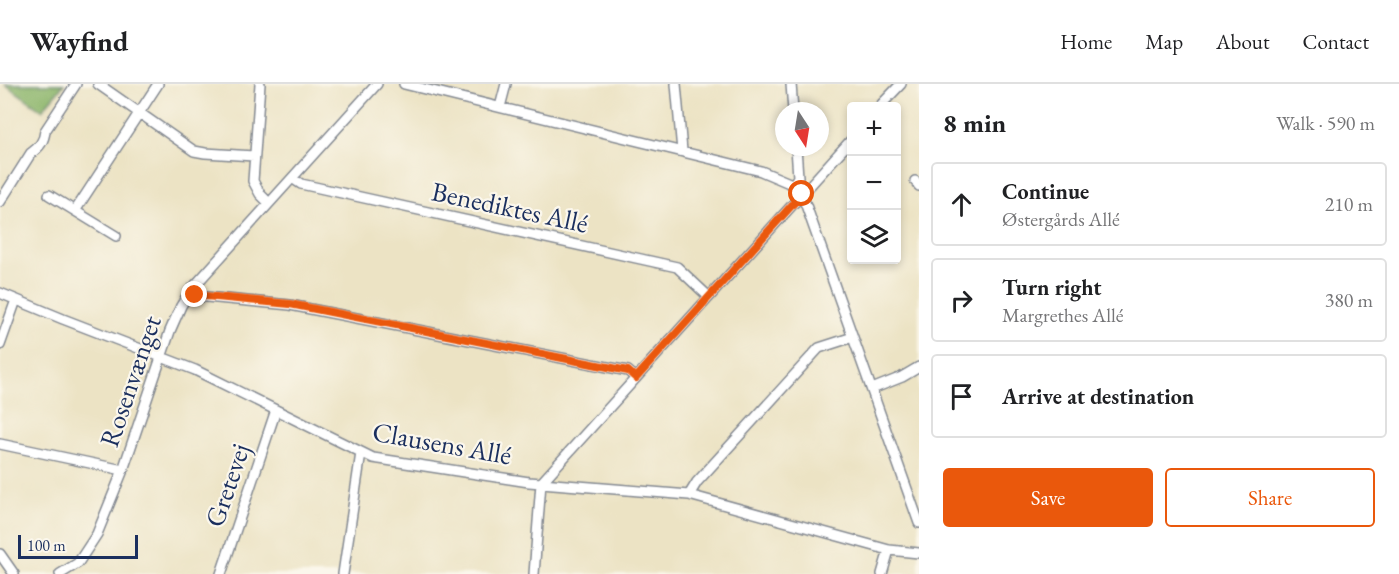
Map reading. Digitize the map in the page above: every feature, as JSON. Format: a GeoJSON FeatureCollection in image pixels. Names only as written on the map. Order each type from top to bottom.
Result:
{"type":"FeatureCollection","features":[{"type":"Feature","properties":{"kind":"street"},"geometry":{"type":"LineString","coordinates":[[0,202],[31,153],[44,139],[45,131],[76,84]]}},
{"type":"Feature","properties":{"kind":"street"},"geometry":{"type":"LineString","coordinates":[[98,84],[194,151],[255,156]]}},
{"type":"Feature","properties":{"kind":"street"},"geometry":{"type":"LineString","coordinates":[[75,211],[158,84]]}},
{"type":"Feature","properties":{"kind":"street"},"geometry":{"type":"LineString","coordinates":[[260,84],[255,187],[269,203]]}},
{"type":"Feature","properties":{"kind":"street","name":"Rosenvænget"},"geometry":{"type":"LineString","coordinates":[[65,573],[78,563],[97,534],[123,470],[161,357],[181,306],[190,291],[377,84]]}},
{"type":"Feature","properties":{"kind":"street"},"geometry":{"type":"LineString","coordinates":[[404,84],[761,171],[794,183],[804,192],[919,523]]}},
{"type":"Feature","properties":{"kind":"street"},"geometry":{"type":"LineString","coordinates":[[500,107],[506,84]]}},
{"type":"Feature","properties":{"kind":"street"},"geometry":{"type":"LineString","coordinates":[[676,84],[682,151]]}},
{"type":"Feature","properties":{"kind":"street"},"geometry":{"type":"LineString","coordinates":[[791,84],[793,102]]}},
{"type":"Feature","properties":{"kind":"street"},"geometry":{"type":"LineString","coordinates":[[884,102],[900,84]]}},
{"type":"Feature","properties":{"kind":"street"},"geometry":{"type":"LineString","coordinates":[[534,574],[541,483],[847,145]]}},
{"type":"Feature","properties":{"kind":"street"},"geometry":{"type":"LineString","coordinates":[[794,183],[798,177],[797,156]]}},
{"type":"Feature","properties":{"kind":"street","name":"Benediktes Allé"},"geometry":{"type":"LineString","coordinates":[[292,177],[301,184],[677,267],[709,297]]}},
{"type":"Feature","properties":{"kind":"street"},"geometry":{"type":"LineString","coordinates":[[49,195],[116,236]]}},
{"type":"Feature","properties":{"kind":"street"},"geometry":{"type":"LineString","coordinates":[[190,291],[196,296],[290,304],[628,371],[636,378]]}},
{"type":"Feature","properties":{"kind":"street","name":"Clausens Allé"},"geometry":{"type":"LineString","coordinates":[[0,293],[227,384],[361,453],[385,460],[541,483],[689,495],[889,550],[919,554]]}},
{"type":"Feature","properties":{"kind":"street"},"geometry":{"type":"LineString","coordinates":[[0,345],[16,300]]}},
{"type":"Feature","properties":{"kind":"street"},"geometry":{"type":"LineString","coordinates":[[689,495],[697,482],[819,348],[854,337]]}},
{"type":"Feature","properties":{"kind":"street"},"geometry":{"type":"LineString","coordinates":[[872,389],[902,377],[919,367]]}},
{"type":"Feature","properties":{"kind":"street","name":"Gretevej"},"geometry":{"type":"LineString","coordinates":[[221,574],[276,410]]}},
{"type":"Feature","properties":{"kind":"street"},"geometry":{"type":"LineString","coordinates":[[0,444],[123,470]]}},
{"type":"Feature","properties":{"kind":"street"},"geometry":{"type":"LineString","coordinates":[[343,574],[361,453]]}},
{"type":"Feature","properties":{"kind":"street"},"geometry":{"type":"LineString","coordinates":[[882,574],[889,550]]}},
{"type":"Feature","properties":{"kind":"street","name":"Clausens Allé"},"geometry":{"type":"LineString","coordinates":[[902,552],[919,560]]}},
{"type":"Feature","properties":{"kind":"street"},"geometry":{"type":"LineString","coordinates":[[0,554],[14,574]]}},
{"type":"Feature","properties":{"kind":"green space"},"geometry":{"type":"Polygon","coordinates":[[[5,84],[64,84],[42,110],[5,84]]]}},
{"type":"Feature","properties":{"kind":"route"},"geometry":{"type":"LineString","coordinates":[[195,295],[290,304],[628,371],[636,378],[802,194]]}}]}
